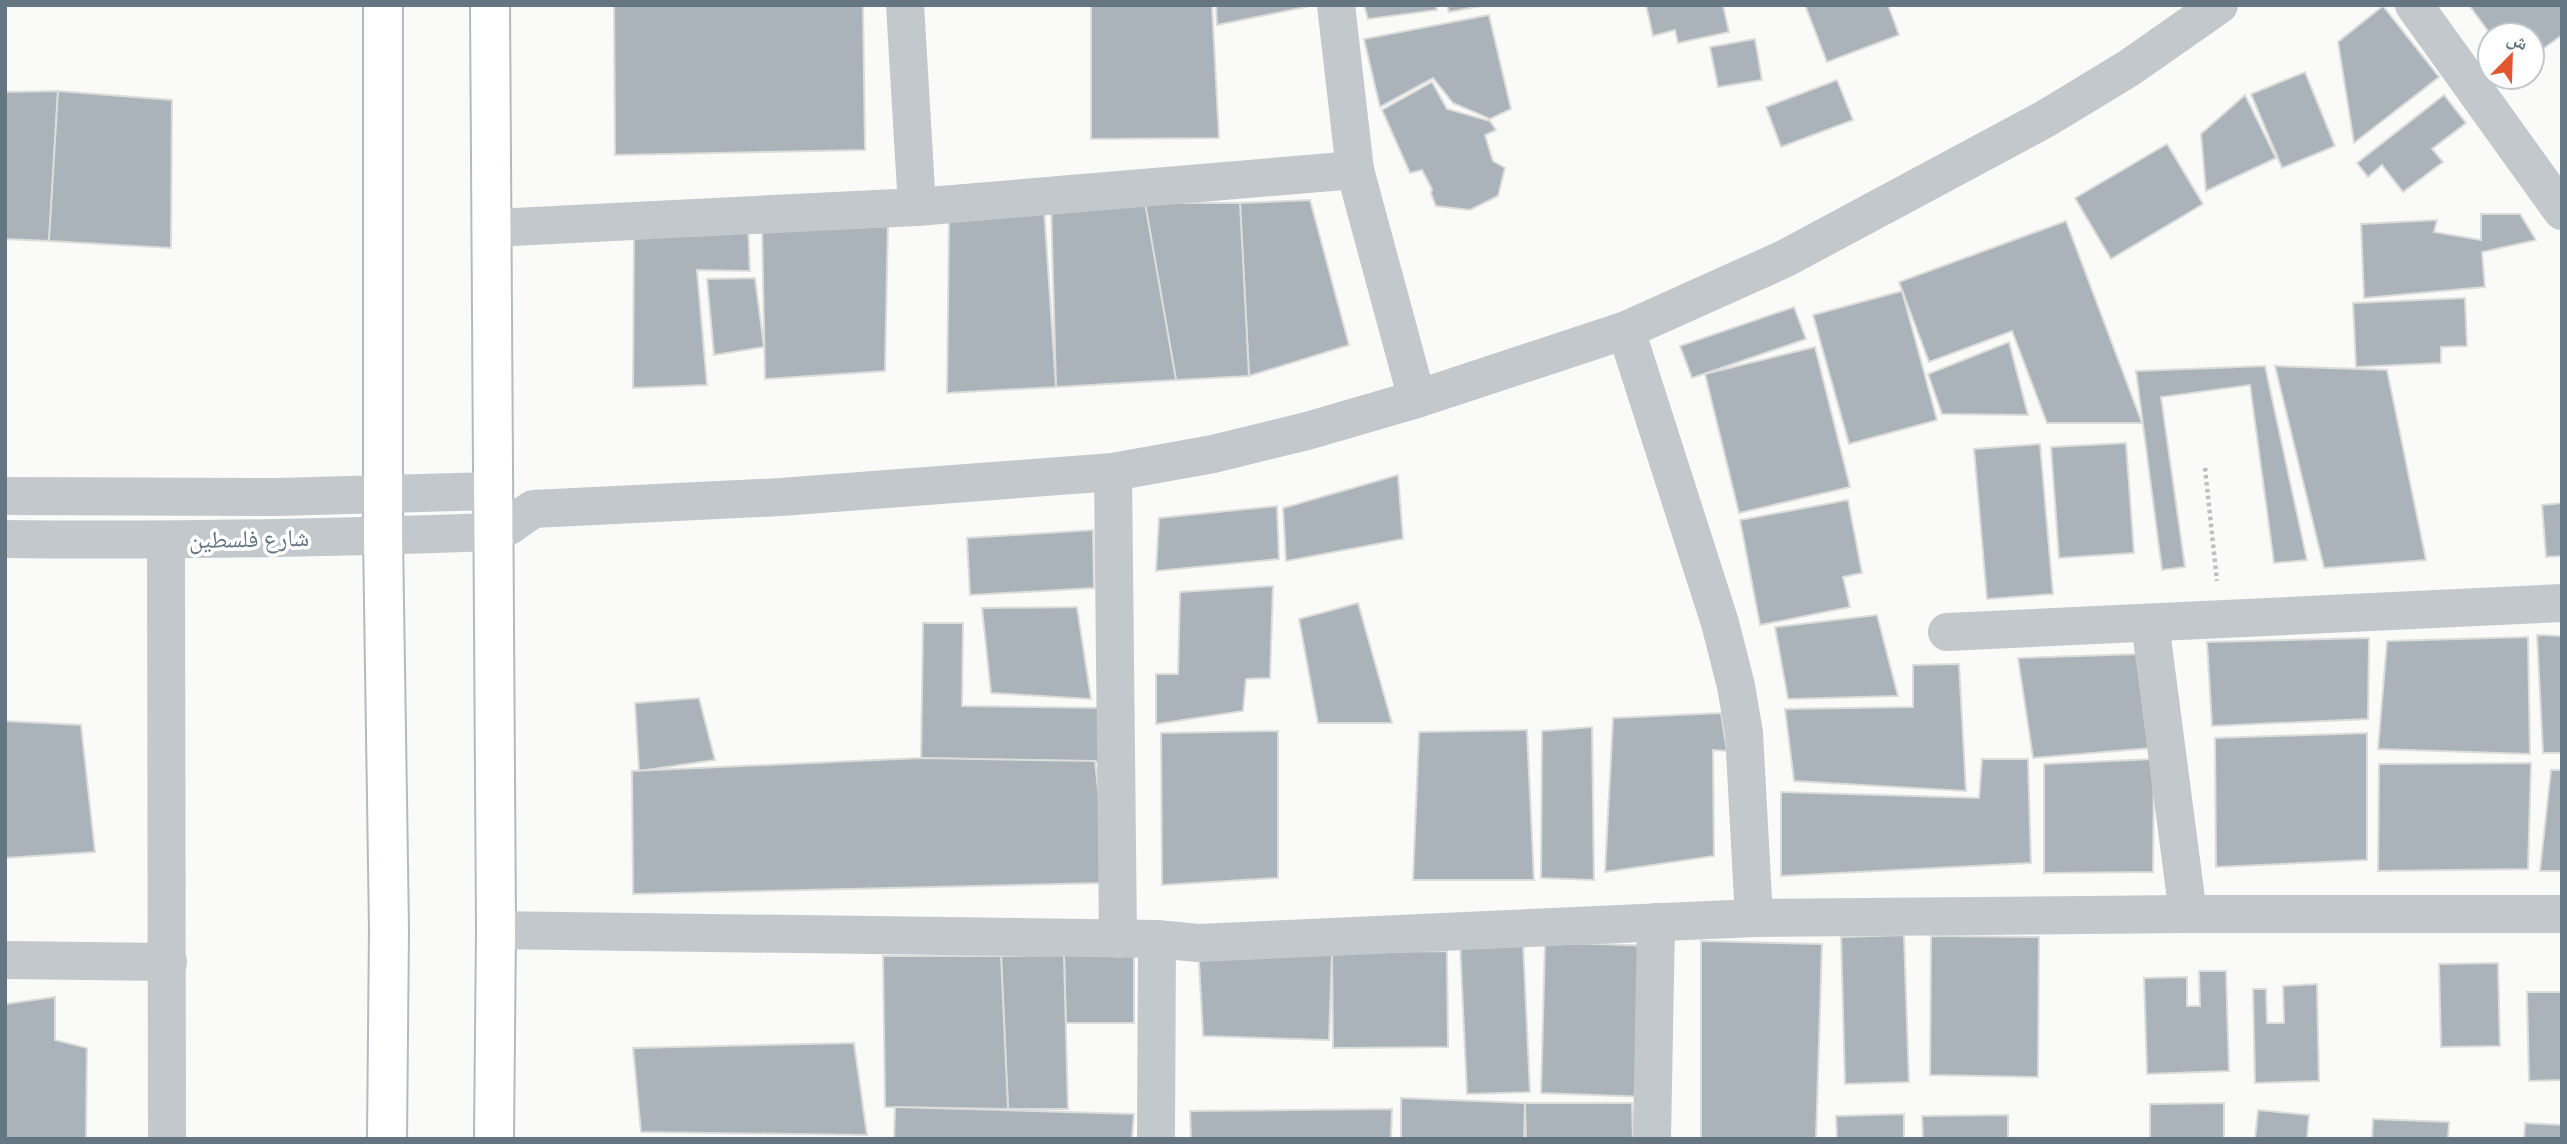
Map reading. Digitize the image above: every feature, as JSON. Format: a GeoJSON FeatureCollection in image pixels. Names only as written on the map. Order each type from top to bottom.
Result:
{"type":"FeatureCollection","features":[{"type":"Feature","properties":{"kind":"main road"},"geometry":{"type":"LineString","coordinates":[[383,5],[383,537],[389,929],[387,1139]]}},
{"type":"Feature","properties":{"kind":"main road"},"geometry":{"type":"LineString","coordinates":[[491,5],[496,930],[494,1139]]}},
{"type":"Feature","properties":{"kind":"street"},"geometry":{"type":"LineString","coordinates":[[905,5],[917,207]]}},
{"type":"Feature","properties":{"kind":"street"},"geometry":{"type":"LineString","coordinates":[[1336,5],[1355,170],[1417,400]]}},
{"type":"Feature","properties":{"kind":"street"},"geometry":{"type":"LineString","coordinates":[[492,491],[533,509],[780,497],[1113,472],[1227,451],[1307,431],[1417,400],[1626,330],[1784,260],[2045,119],[2129,68],[2220,5]]}},
{"type":"Feature","properties":{"kind":"street"},"geometry":{"type":"LineString","coordinates":[[2414,5],[2562,211]]}},
{"type":"Feature","properties":{"kind":"street"},"geometry":{"type":"LineString","coordinates":[[491,228],[917,207],[1355,170]]}},
{"type":"Feature","properties":{"kind":"street"},"geometry":{"type":"LineString","coordinates":[[1626,330],[1720,623],[1736,686],[1744,733],[1754,918]]}},
{"type":"Feature","properties":{"kind":"street"},"geometry":{"type":"LineString","coordinates":[[1113,472],[1118,939]]}},
{"type":"Feature","properties":{"kind":"street","name":"شارع فلسطين"},"geometry":{"type":"LineString","coordinates":[[5,496],[277,497],[492,491]]}},
{"type":"Feature","properties":{"kind":"street"},"geometry":{"type":"LineString","coordinates":[[493,532],[509,526],[533,509]]}},
{"type":"Feature","properties":{"kind":"street","name":"شارع فلسطين"},"geometry":{"type":"LineString","coordinates":[[5,539],[166,541],[493,532]]}},
{"type":"Feature","properties":{"kind":"street"},"geometry":{"type":"LineString","coordinates":[[166,541],[167,1139]]}},
{"type":"Feature","properties":{"kind":"street"},"geometry":{"type":"LineString","coordinates":[[1947,632],[2562,603]]}},
{"type":"Feature","properties":{"kind":"street"},"geometry":{"type":"LineString","coordinates":[[2150,623],[2188,914]]}},
{"type":"Feature","properties":{"kind":"street"},"geometry":{"type":"LineString","coordinates":[[496,930],[1157,939],[1198,943],[1754,918],[2562,914]]}},
{"type":"Feature","properties":{"kind":"street"},"geometry":{"type":"LineString","coordinates":[[1652,1139],[1656,922]]}},
{"type":"Feature","properties":{"kind":"street"},"geometry":{"type":"LineString","coordinates":[[1156,1139],[1157,939]]}},
{"type":"Feature","properties":{"kind":"street"},"geometry":{"type":"LineString","coordinates":[[5,960],[168,962]]}},
{"type":"Feature","properties":{"kind":"path"},"geometry":{"type":"LineString","coordinates":[[2205,467],[2221,620]]}},
{"type":"Feature","properties":{"kind":"building"},"geometry":{"type":"Polygon","coordinates":[[[614,5],[863,5],[865,150],[615,155],[614,5]]]}},
{"type":"Feature","properties":{"kind":"building"},"geometry":{"type":"Polygon","coordinates":[[[1091,5],[1212,5],[1219,138],[1091,139],[1091,5]]]}},
{"type":"Feature","properties":{"kind":"building"},"geometry":{"type":"Polygon","coordinates":[[[1216,5],[1305,5],[1306,7],[1217,25],[1216,5]]]}},
{"type":"Feature","properties":{"kind":"building"},"geometry":{"type":"Polygon","coordinates":[[[1364,5],[1436,5],[1437,10],[1368,19],[1364,5]]]}},
{"type":"Feature","properties":{"kind":"building"},"geometry":{"type":"Polygon","coordinates":[[[1447,5],[1486,5],[1449,12],[1447,5]]]}},
{"type":"Feature","properties":{"kind":"building"},"geometry":{"type":"Polygon","coordinates":[[[1646,5],[1723,5],[1729,32],[1678,43],[1675,30],[1653,36],[1646,5]]]}},
{"type":"Feature","properties":{"kind":"building"},"geometry":{"type":"Polygon","coordinates":[[[1805,5],[1888,5],[1899,35],[1827,62],[1805,5]]]}},
{"type":"Feature","properties":{"kind":"building"},"geometry":{"type":"Polygon","coordinates":[[[2469,5],[2562,5],[2562,35],[2546,47],[2546,21],[2481,21],[2469,5]]]}},
{"type":"Feature","properties":{"kind":"building"},"geometry":{"type":"Polygon","coordinates":[[[2383,6],[2439,77],[2354,143],[2338,42],[2383,6]]]}},
{"type":"Feature","properties":{"kind":"building"},"geometry":{"type":"Polygon","coordinates":[[[1489,15],[1511,109],[1490,119],[1453,103],[1433,78],[1380,107],[1364,39],[1489,15]]]}},
{"type":"Feature","properties":{"kind":"building"},"geometry":{"type":"Polygon","coordinates":[[[1755,39],[1762,80],[1718,87],[1710,47],[1755,39]]]}},
{"type":"Feature","properties":{"kind":"building"},"geometry":{"type":"Polygon","coordinates":[[[2305,72],[2335,146],[2282,168],[2251,94],[2305,72]]]}},
{"type":"Feature","properties":{"kind":"building"},"geometry":{"type":"Polygon","coordinates":[[[1837,80],[1853,120],[1781,147],[1766,107],[1837,80]]]}},
{"type":"Feature","properties":{"kind":"building"},"geometry":{"type":"Polygon","coordinates":[[[1432,82],[1447,109],[1490,121],[1496,130],[1485,135],[1493,161],[1505,168],[1498,196],[1470,210],[1436,206],[1431,194],[1432,189],[1422,170],[1410,173],[1382,110],[1432,82]]]}},
{"type":"Feature","properties":{"kind":"building"},"geometry":{"type":"Polygon","coordinates":[[[58,91],[49,241],[5,239],[5,92],[58,91]]]}},
{"type":"Feature","properties":{"kind":"building"},"geometry":{"type":"Polygon","coordinates":[[[58,91],[172,100],[171,248],[49,241],[58,91]]]}},
{"type":"Feature","properties":{"kind":"building"},"geometry":{"type":"Polygon","coordinates":[[[2245,95],[2276,158],[2206,191],[2201,134],[2245,95]]]}},
{"type":"Feature","properties":{"kind":"building"},"geometry":{"type":"Polygon","coordinates":[[[2444,95],[2466,123],[2432,149],[2443,162],[2403,192],[2382,165],[2368,177],[2357,163],[2444,95]]]}},
{"type":"Feature","properties":{"kind":"building"},"geometry":{"type":"Polygon","coordinates":[[[2167,144],[2203,204],[2111,259],[2075,198],[2167,144]]]}},
{"type":"Feature","properties":{"kind":"building"},"geometry":{"type":"Polygon","coordinates":[[[1310,200],[1349,345],[1249,376],[1240,203],[1310,200]]]}},
{"type":"Feature","properties":{"kind":"building"},"geometry":{"type":"Polygon","coordinates":[[[1145,203],[1240,203],[1249,376],[1176,380],[1145,203]]]}},
{"type":"Feature","properties":{"kind":"building"},"geometry":{"type":"Polygon","coordinates":[[[1145,203],[1176,380],[1056,387],[1051,204],[1145,203]]]}},
{"type":"Feature","properties":{"kind":"building"},"geometry":{"type":"Polygon","coordinates":[[[1044,208],[1056,387],[947,393],[949,217],[1044,208]]]}},
{"type":"Feature","properties":{"kind":"building"},"geometry":{"type":"Polygon","coordinates":[[[2481,214],[2520,214],[2536,240],[2482,252],[2485,287],[2364,298],[2361,224],[2437,220],[2434,232],[2481,240],[2481,214]]]}},
{"type":"Feature","properties":{"kind":"building"},"geometry":{"type":"Polygon","coordinates":[[[888,221],[885,371],[765,379],[762,228],[888,221]]]}},
{"type":"Feature","properties":{"kind":"building"},"geometry":{"type":"Polygon","coordinates":[[[2066,221],[2142,423],[2047,423],[2012,331],[1929,362],[1899,282],[2066,221]]]}},
{"type":"Feature","properties":{"kind":"building"},"geometry":{"type":"Polygon","coordinates":[[[748,225],[750,271],[697,270],[707,385],[633,388],[634,232],[748,225]]]}},
{"type":"Feature","properties":{"kind":"building"},"geometry":{"type":"Polygon","coordinates":[[[755,278],[764,347],[714,355],[707,279],[755,278]]]}},
{"type":"Feature","properties":{"kind":"building"},"geometry":{"type":"Polygon","coordinates":[[[1902,291],[1937,420],[1849,444],[1813,315],[1902,291]]]}},
{"type":"Feature","properties":{"kind":"building"},"geometry":{"type":"Polygon","coordinates":[[[2465,298],[2467,346],[2441,347],[2441,363],[2356,367],[2353,303],[2465,298]]]}},
{"type":"Feature","properties":{"kind":"building"},"geometry":{"type":"Polygon","coordinates":[[[1794,307],[1806,339],[1692,378],[1680,346],[1794,307]]]}},
{"type":"Feature","properties":{"kind":"building"},"geometry":{"type":"Polygon","coordinates":[[[2009,342],[2028,415],[1942,414],[1928,374],[2009,342]]]}},
{"type":"Feature","properties":{"kind":"building"},"geometry":{"type":"Polygon","coordinates":[[[1815,347],[1850,487],[1739,513],[1705,374],[1815,347]]]}},
{"type":"Feature","properties":{"kind":"building"},"geometry":{"type":"Polygon","coordinates":[[[2265,366],[2307,560],[2274,563],[2250,385],[2161,397],[2185,567],[2162,570],[2136,371],[2265,366]]]}},
{"type":"Feature","properties":{"kind":"building"},"geometry":{"type":"Polygon","coordinates":[[[2275,366],[2387,370],[2426,560],[2324,568],[2275,366]]]}},
{"type":"Feature","properties":{"kind":"building"},"geometry":{"type":"Polygon","coordinates":[[[2126,443],[2134,553],[2059,558],[2051,447],[2126,443]]]}},
{"type":"Feature","properties":{"kind":"building"},"geometry":{"type":"Polygon","coordinates":[[[2040,444],[2053,594],[1987,599],[1974,449],[2040,444]]]}},
{"type":"Feature","properties":{"kind":"building"},"geometry":{"type":"Polygon","coordinates":[[[1398,475],[1403,539],[1286,561],[1283,508],[1398,475]]]}},
{"type":"Feature","properties":{"kind":"building"},"geometry":{"type":"Polygon","coordinates":[[[1848,500],[1862,573],[1843,577],[1850,607],[1760,625],[1740,520],[1848,500]]]}},
{"type":"Feature","properties":{"kind":"building"},"geometry":{"type":"Polygon","coordinates":[[[2562,503],[2562,556],[2546,557],[2542,505],[2562,503]]]}},
{"type":"Feature","properties":{"kind":"building"},"geometry":{"type":"Polygon","coordinates":[[[1277,506],[1279,559],[1156,571],[1159,518],[1277,506]]]}},
{"type":"Feature","properties":{"kind":"building"},"geometry":{"type":"Polygon","coordinates":[[[1093,530],[1094,588],[970,595],[967,538],[1093,530]]]}},
{"type":"Feature","properties":{"kind":"building"},"geometry":{"type":"Polygon","coordinates":[[[1273,586],[1270,678],[1246,679],[1243,711],[1156,724],[1156,674],[1178,674],[1180,592],[1273,586]]]}},
{"type":"Feature","properties":{"kind":"building"},"geometry":{"type":"Polygon","coordinates":[[[1358,603],[1392,723],[1318,723],[1299,619],[1358,603]]]}},
{"type":"Feature","properties":{"kind":"building"},"geometry":{"type":"Polygon","coordinates":[[[1077,607],[1091,699],[991,693],[982,608],[1077,607]]]}},
{"type":"Feature","properties":{"kind":"building"},"geometry":{"type":"Polygon","coordinates":[[[1877,615],[1898,696],[1788,699],[1775,627],[1877,615]]]}},
{"type":"Feature","properties":{"kind":"building"},"geometry":{"type":"Polygon","coordinates":[[[923,623],[963,623],[962,706],[1110,708],[1109,762],[921,758],[923,623]]]}},
{"type":"Feature","properties":{"kind":"building"},"geometry":{"type":"Polygon","coordinates":[[[2537,635],[2562,636],[2562,753],[2543,753],[2537,635]]]}},
{"type":"Feature","properties":{"kind":"building"},"geometry":{"type":"Polygon","coordinates":[[[2528,637],[2530,754],[2378,749],[2387,641],[2528,637]]]}},
{"type":"Feature","properties":{"kind":"building"},"geometry":{"type":"Polygon","coordinates":[[[2369,638],[2368,719],[2212,726],[2207,642],[2369,638]]]}},
{"type":"Feature","properties":{"kind":"building"},"geometry":{"type":"Polygon","coordinates":[[[2141,654],[2151,748],[2033,758],[2018,658],[2141,654]]]}},
{"type":"Feature","properties":{"kind":"building"},"geometry":{"type":"Polygon","coordinates":[[[1959,664],[1966,791],[1794,781],[1785,709],[1913,707],[1913,665],[1959,664]]]}},
{"type":"Feature","properties":{"kind":"building"},"geometry":{"type":"Polygon","coordinates":[[[699,698],[715,760],[639,771],[635,703],[699,698]]]}},
{"type":"Feature","properties":{"kind":"building"},"geometry":{"type":"Polygon","coordinates":[[[1721,713],[1727,751],[1713,750],[1714,856],[1605,872],[1613,718],[1721,713]]]}},
{"type":"Feature","properties":{"kind":"building"},"geometry":{"type":"Polygon","coordinates":[[[5,721],[81,725],[95,852],[5,858],[5,721]]]}},
{"type":"Feature","properties":{"kind":"building"},"geometry":{"type":"Polygon","coordinates":[[[1592,727],[1594,880],[1541,878],[1542,731],[1592,727]]]}},
{"type":"Feature","properties":{"kind":"building"},"geometry":{"type":"Polygon","coordinates":[[[1527,730],[1534,880],[1413,880],[1419,732],[1527,730]]]}},
{"type":"Feature","properties":{"kind":"building"},"geometry":{"type":"Polygon","coordinates":[[[1278,731],[1278,878],[1162,885],[1161,733],[1278,731]]]}},
{"type":"Feature","properties":{"kind":"building"},"geometry":{"type":"Polygon","coordinates":[[[2367,733],[2367,860],[2216,867],[2215,738],[2367,733]]]}},
{"type":"Feature","properties":{"kind":"building"},"geometry":{"type":"Polygon","coordinates":[[[921,758],[1095,761],[1101,818],[1102,883],[633,894],[632,771],[921,758]]]}},
{"type":"Feature","properties":{"kind":"building"},"geometry":{"type":"Polygon","coordinates":[[[1982,759],[2028,759],[2031,863],[1781,876],[1781,792],[1979,798],[1982,759]]]}},
{"type":"Feature","properties":{"kind":"building"},"geometry":{"type":"Polygon","coordinates":[[[2154,759],[2153,872],[2044,873],[2044,764],[2154,759]]]}},
{"type":"Feature","properties":{"kind":"building"},"geometry":{"type":"Polygon","coordinates":[[[2531,763],[2528,869],[2378,871],[2379,764],[2531,763]]]}},
{"type":"Feature","properties":{"kind":"building"},"geometry":{"type":"Polygon","coordinates":[[[2551,770],[2562,770],[2562,871],[2540,871],[2551,770]]]}},
{"type":"Feature","properties":{"kind":"building"},"geometry":{"type":"Polygon","coordinates":[[[1904,935],[1909,1082],[1845,1084],[1841,937],[1904,935]]]}},
{"type":"Feature","properties":{"kind":"building"},"geometry":{"type":"Polygon","coordinates":[[[1931,936],[2039,937],[2038,1077],[1930,1075],[1931,936]]]}},
{"type":"Feature","properties":{"kind":"building"},"geometry":{"type":"Polygon","coordinates":[[[1701,941],[1822,944],[1816,1139],[1701,1139],[1701,941]]]}},
{"type":"Feature","properties":{"kind":"building"},"geometry":{"type":"Polygon","coordinates":[[[1523,942],[1530,1092],[1467,1094],[1460,944],[1523,942]]]}},
{"type":"Feature","properties":{"kind":"building"},"geometry":{"type":"Polygon","coordinates":[[[1545,942],[1653,946],[1648,1097],[1541,1093],[1545,942]]]}},
{"type":"Feature","properties":{"kind":"building"},"geometry":{"type":"Polygon","coordinates":[[[1198,943],[1332,952],[1329,1040],[1203,1036],[1198,943]]]}},
{"type":"Feature","properties":{"kind":"building"},"geometry":{"type":"Polygon","coordinates":[[[1447,951],[1448,1047],[1333,1048],[1332,952],[1447,951]]]}},
{"type":"Feature","properties":{"kind":"building"},"geometry":{"type":"Polygon","coordinates":[[[1134,953],[1134,1023],[1066,1023],[1064,955],[1134,953]]]}},
{"type":"Feature","properties":{"kind":"building"},"geometry":{"type":"Polygon","coordinates":[[[1064,955],[1068,1109],[1008,1109],[1001,956],[1064,955]]]}},
{"type":"Feature","properties":{"kind":"building"},"geometry":{"type":"Polygon","coordinates":[[[883,956],[1001,956],[1008,1109],[885,1107],[883,956]]]}},
{"type":"Feature","properties":{"kind":"building"},"geometry":{"type":"Polygon","coordinates":[[[2498,963],[2500,1046],[2441,1047],[2439,964],[2498,963]]]}},
{"type":"Feature","properties":{"kind":"building"},"geometry":{"type":"Polygon","coordinates":[[[2199,971],[2226,971],[2229,1071],[2147,1074],[2144,978],[2187,977],[2187,1006],[2200,1006],[2199,971]]]}},
{"type":"Feature","properties":{"kind":"building"},"geometry":{"type":"Polygon","coordinates":[[[2317,984],[2319,1081],[2255,1083],[2253,989],[2266,989],[2267,1023],[2284,1023],[2283,986],[2317,984]]]}},
{"type":"Feature","properties":{"kind":"building"},"geometry":{"type":"Polygon","coordinates":[[[2527,992],[2562,992],[2562,1080],[2529,1081],[2527,992]]]}},
{"type":"Feature","properties":{"kind":"building"},"geometry":{"type":"Polygon","coordinates":[[[55,997],[55,1040],[87,1048],[86,1139],[5,1139],[5,1004],[55,997]]]}},
{"type":"Feature","properties":{"kind":"building"},"geometry":{"type":"Polygon","coordinates":[[[854,1043],[867,1135],[641,1132],[633,1048],[854,1043]]]}},
{"type":"Feature","properties":{"kind":"building"},"geometry":{"type":"Polygon","coordinates":[[[1401,1098],[1525,1103],[1524,1139],[1401,1139],[1401,1098]]]}},
{"type":"Feature","properties":{"kind":"building"},"geometry":{"type":"Polygon","coordinates":[[[1525,1103],[1632,1103],[1633,1139],[1526,1139],[1525,1103]]]}},
{"type":"Feature","properties":{"kind":"building"},"geometry":{"type":"Polygon","coordinates":[[[2224,1103],[2224,1139],[2150,1139],[2150,1104],[2224,1103]]]}},
{"type":"Feature","properties":{"kind":"building"},"geometry":{"type":"Polygon","coordinates":[[[895,1107],[1134,1114],[1132,1139],[894,1139],[895,1107]]]}},
{"type":"Feature","properties":{"kind":"building"},"geometry":{"type":"Polygon","coordinates":[[[1392,1109],[1391,1139],[1191,1139],[1190,1111],[1392,1109]]]}},
{"type":"Feature","properties":{"kind":"building"},"geometry":{"type":"Polygon","coordinates":[[[2258,1110],[2309,1115],[2307,1139],[2255,1139],[2258,1110]]]}},
{"type":"Feature","properties":{"kind":"building"},"geometry":{"type":"Polygon","coordinates":[[[1904,1114],[1904,1139],[1837,1139],[1836,1116],[1904,1114]]]}},
{"type":"Feature","properties":{"kind":"building"},"geometry":{"type":"Polygon","coordinates":[[[2008,1115],[2008,1139],[1923,1139],[1922,1116],[2008,1115]]]}},
{"type":"Feature","properties":{"kind":"building"},"geometry":{"type":"Polygon","coordinates":[[[2373,1119],[2449,1122],[2448,1139],[2372,1139],[2373,1119]]]}},
{"type":"Feature","properties":{"kind":"building"},"geometry":{"type":"Polygon","coordinates":[[[2525,1123],[2562,1125],[2562,1139],[2524,1139],[2525,1123]]]}}]}
